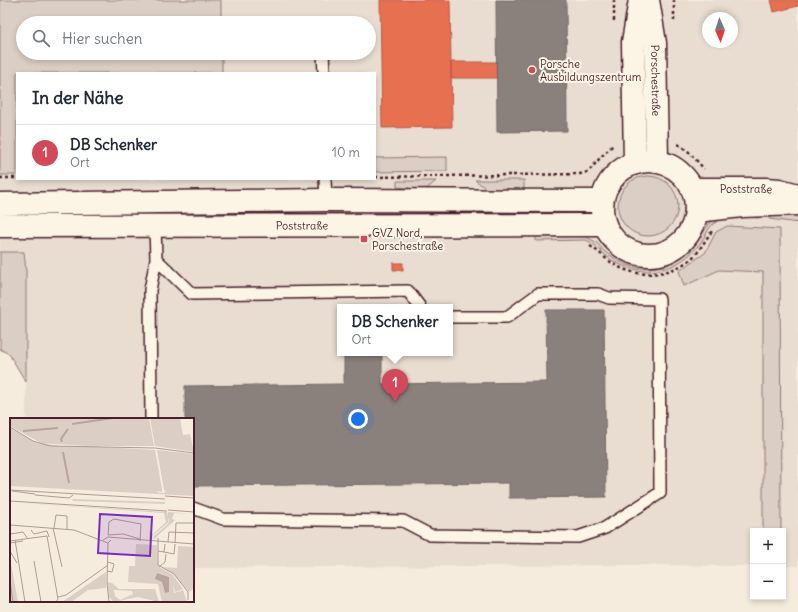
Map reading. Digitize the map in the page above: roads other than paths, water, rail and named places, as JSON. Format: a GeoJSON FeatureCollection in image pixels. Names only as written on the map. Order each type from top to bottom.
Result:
{"type":"FeatureCollection","features":[{"type":"Feature","properties":{"kind":"street","name":"Porschestraße"},"geometry":{"type":"LineString","coordinates":[[635,163],[633,42],[640,0]]}},
{"type":"Feature","properties":{"kind":"street","name":"Porschestraße"},"geometry":{"type":"LineString","coordinates":[[648,0],[655,43],[657,161]]}},
{"type":"Feature","properties":{"kind":"street"},"geometry":{"type":"LineString","coordinates":[[657,161],[673,167],[684,176],[693,189],[696,211],[694,221],[682,242],[666,251],[654,254],[641,254],[629,250],[619,244],[612,236],[605,225],[602,214],[602,201],[606,188],[613,177],[622,169],[635,163],[657,161]]}},
{"type":"Feature","properties":{"kind":"street"},"geometry":{"type":"LineString","coordinates":[[0,204],[326,189],[602,201]]}},
{"type":"Feature","properties":{"kind":"street","name":"Poststraße"},"geometry":{"type":"LineString","coordinates":[[693,189],[766,189],[779,190],[798,195]]}},
{"type":"Feature","properties":{"kind":"street","name":"Poststraße"},"geometry":{"type":"LineString","coordinates":[[696,211],[742,206],[798,204]]}},
{"type":"Feature","properties":{"kind":"street","name":"Poststraße"},"geometry":{"type":"LineString","coordinates":[[0,226],[605,225]]}},
{"type":"Feature","properties":{"kind":"lane"},"geometry":{"type":"LineString","coordinates":[[323,60],[324,72]]}},
{"type":"Feature","properties":{"kind":"lane"},"geometry":{"type":"LineString","coordinates":[[152,418],[150,290],[156,259],[155,226]]}},
{"type":"Feature","properties":{"kind":"lane"},"geometry":{"type":"LineString","coordinates":[[156,259],[192,294],[408,291],[418,304]]}},
{"type":"Feature","properties":{"kind":"lane"},"geometry":{"type":"LineString","coordinates":[[194,508],[223,519],[403,521],[430,535],[578,537],[605,528],[660,493],[659,299],[609,298],[598,294],[538,294],[507,317],[453,317]]}},
{"type":"Feature","properties":{"kind":"place","name":"Porsche Ausbildungszentrum"},"geometry":{"type":"Point","coordinates":[532,70]}},
{"type":"Feature","properties":{"kind":"place","name":"GVZ Nord, Porschestraße"},"geometry":{"type":"Point","coordinates":[364,239]}},
{"type":"Feature","properties":{"kind":"place","name":"DB Schenker"},"geometry":{"type":"Point","coordinates":[395,402]}}]}
